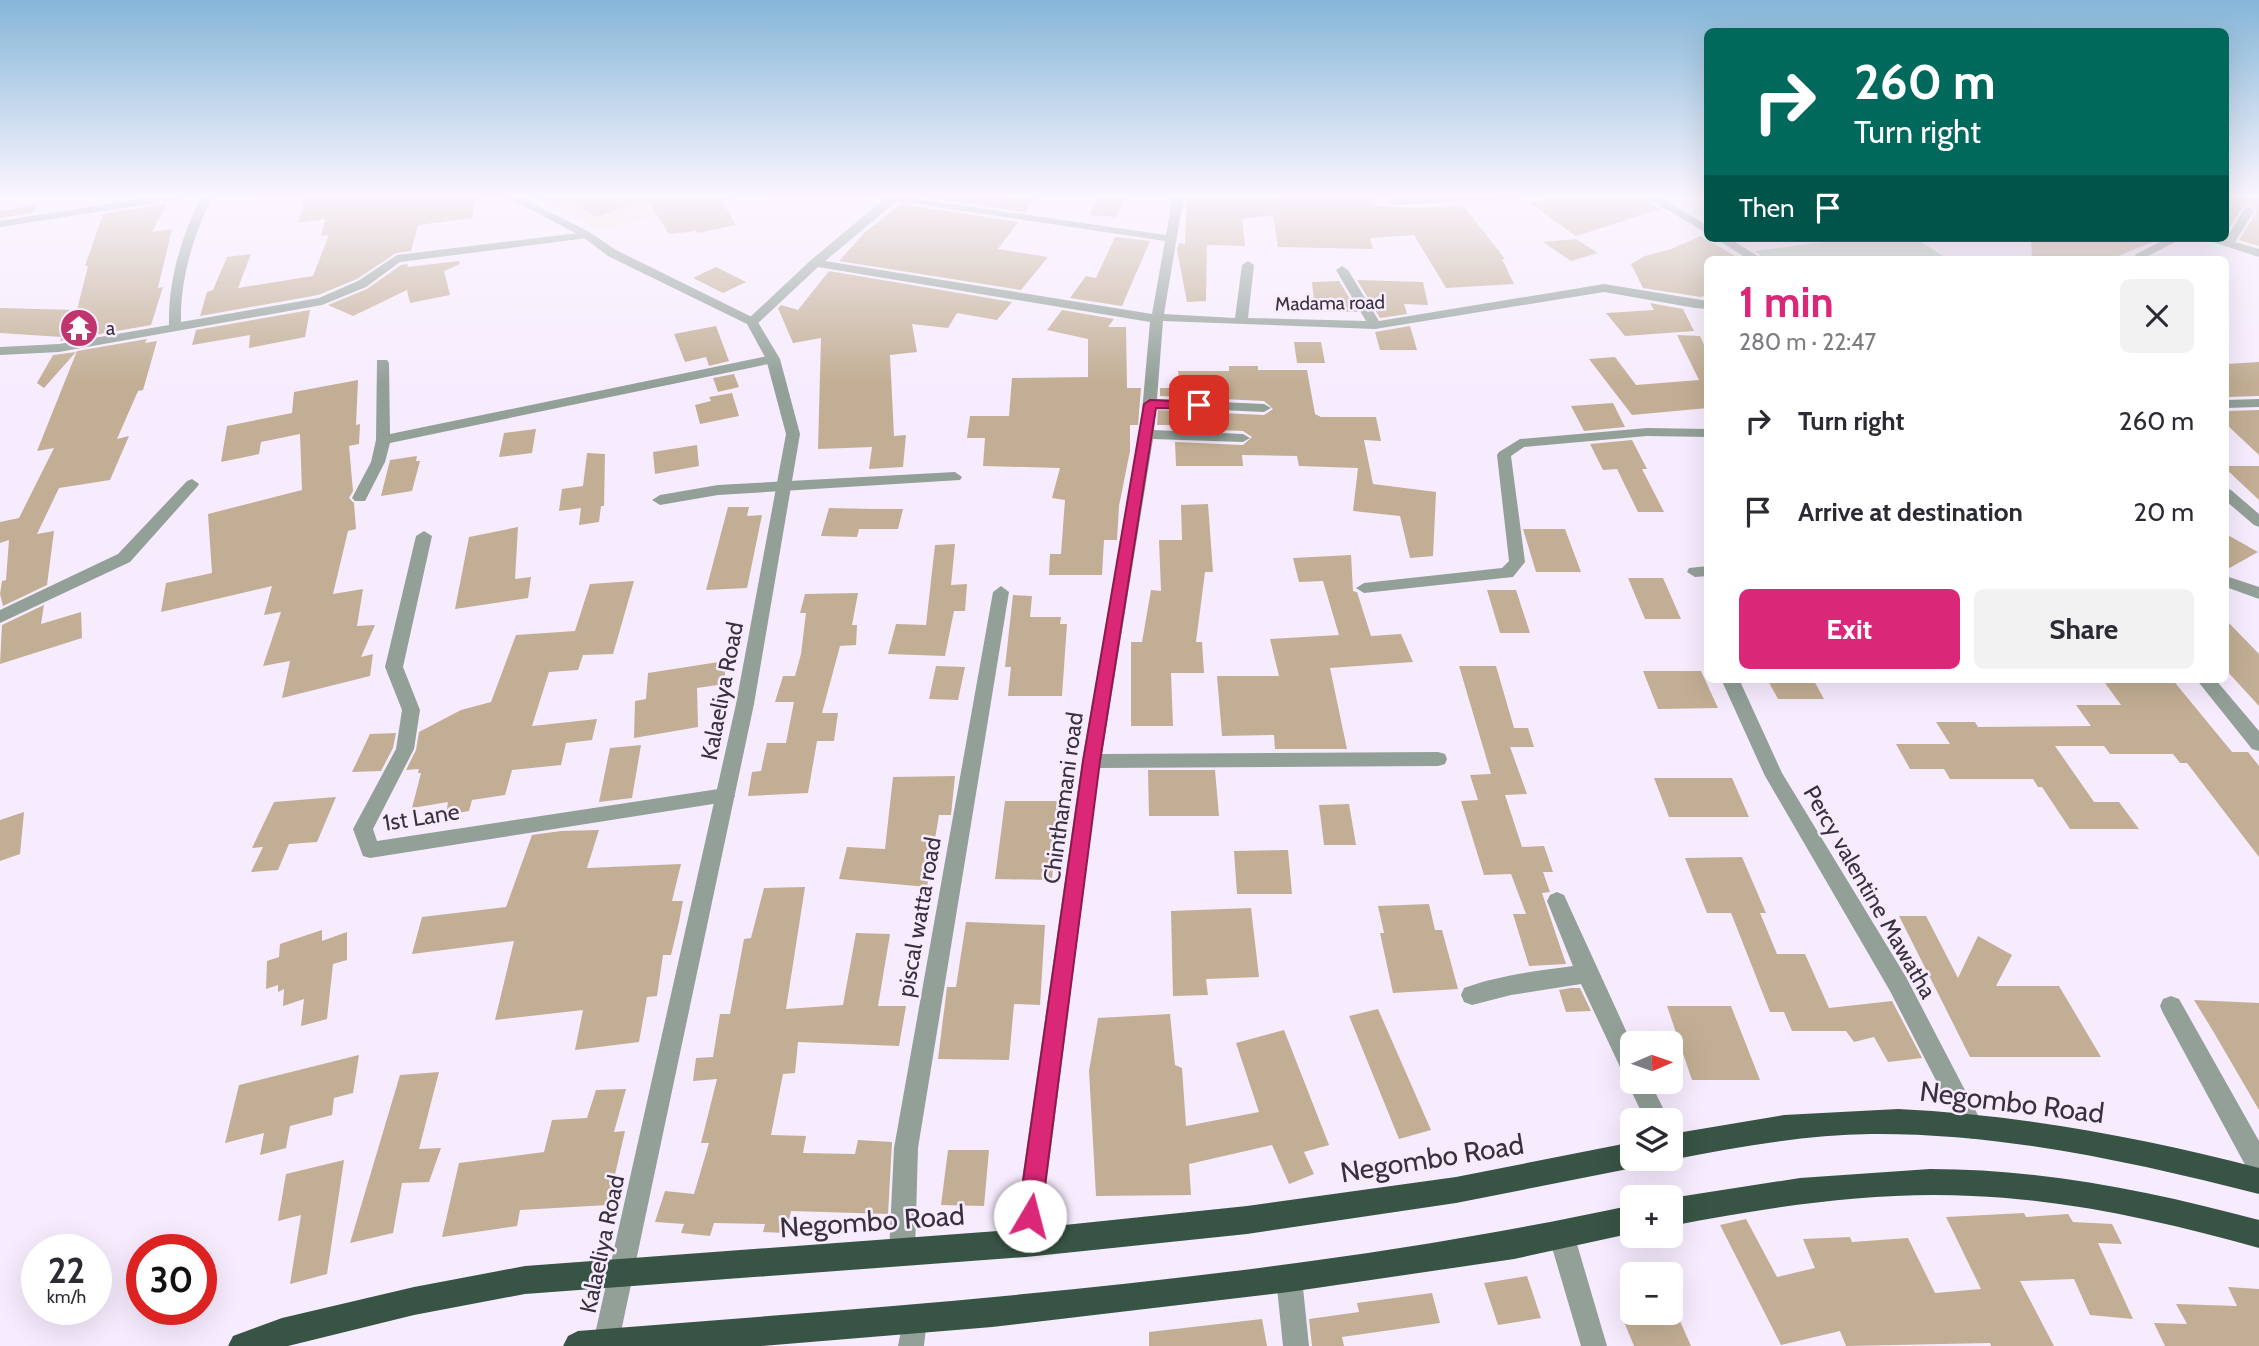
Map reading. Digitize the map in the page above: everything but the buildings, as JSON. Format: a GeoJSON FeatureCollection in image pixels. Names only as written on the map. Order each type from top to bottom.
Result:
{"type":"FeatureCollection","features":[{"type":"Feature","properties":{"kind":"highway","name":"Negombo Road"},"geometry":{"type":"LineString","coordinates":[[1683,1145],[1739,1133],[1820,1125],[1897,1122],[1972,1127],[2130,1151],[2259,1181]]}},
{"type":"Feature","properties":{"kind":"highway","name":"Negombo Road"},"geometry":{"type":"LineString","coordinates":[[243,1346],[282,1333],[414,1301],[525,1280],[1026,1243],[1247,1220],[1443,1192],[1620,1158]]}},
{"type":"Feature","properties":{"kind":"highway"},"geometry":{"type":"LineString","coordinates":[[1683,1210],[1848,1187],[1932,1182],[2024,1187],[2130,1203],[2259,1234]]}},
{"type":"Feature","properties":{"kind":"highway"},"geometry":{"type":"LineString","coordinates":[[578,1346],[912,1333],[992,1313],[1289,1278],[1514,1245],[1620,1222]]}},
{"type":"Feature","properties":{"kind":"street"},"geometry":{"type":"LineString","coordinates":[[175,328],[173,304],[186,258]]}},
{"type":"Feature","properties":{"kind":"street"},"geometry":{"type":"LineString","coordinates":[[0,351],[59,348],[321,301],[362,284],[397,259],[406,258]]}},
{"type":"Feature","properties":{"kind":"street"},"geometry":{"type":"LineString","coordinates":[[622,258],[752,322],[822,258]]}},
{"type":"Feature","properties":{"kind":"street","name":"Chinthamani road"},"geometry":{"type":"LineString","coordinates":[[1026,1243],[1091,761],[1147,434],[1158,318],[1169,258]]}},
{"type":"Feature","properties":{"kind":"street","name":"Madama road"},"geometry":{"type":"LineString","coordinates":[[816,263],[1158,318],[1241,322],[1375,325],[1604,288],[1626,289],[1704,305]]}},
{"type":"Feature","properties":{"kind":"street"},"geometry":{"type":"LineString","coordinates":[[1241,322],[1248,265]]}},
{"type":"Feature","properties":{"kind":"street"},"geometry":{"type":"LineString","coordinates":[[1342,271],[1375,325]]}},
{"type":"Feature","properties":{"kind":"street","name":"Kalaeliya Road"},"geometry":{"type":"LineString","coordinates":[[606,1343],[748,691],[793,434],[773,359],[752,322]]}},
{"type":"Feature","properties":{"kind":"street"},"geometry":{"type":"LineString","coordinates":[[383,440],[773,359]]}},
{"type":"Feature","properties":{"kind":"street"},"geometry":{"type":"LineString","coordinates":[[360,498],[378,462],[383,440],[382,363]]}},
{"type":"Feature","properties":{"kind":"street"},"geometry":{"type":"LineString","coordinates":[[2229,404],[2259,403]]}},
{"type":"Feature","properties":{"kind":"street"},"geometry":{"type":"LineString","coordinates":[[1150,404],[1264,408]]}},
{"type":"Feature","properties":{"kind":"street"},"geometry":{"type":"LineString","coordinates":[[1364,588],[1507,573],[1517,562],[1504,455],[1520,443],[1647,432],[1704,433]]}},
{"type":"Feature","properties":{"kind":"street"},"geometry":{"type":"LineString","coordinates":[[1147,434],[1243,438]]}},
{"type":"Feature","properties":{"kind":"street"},"geometry":{"type":"LineString","coordinates":[[660,500],[718,490],[955,477]]}},
{"type":"Feature","properties":{"kind":"street"},"geometry":{"type":"LineString","coordinates":[[0,617],[124,558],[192,484]]}},
{"type":"Feature","properties":{"kind":"street"},"geometry":{"type":"LineString","coordinates":[[2229,496],[2259,522]]}},
{"type":"Feature","properties":{"kind":"street","name":"1st Lane"},"geometry":{"type":"LineString","coordinates":[[424,536],[394,667],[411,710],[405,749],[363,829],[370,850],[725,796]]}},
{"type":"Feature","properties":{"kind":"street"},"geometry":{"type":"LineString","coordinates":[[2229,582],[2259,593]]}},
{"type":"Feature","properties":{"kind":"street","name":"piscal watta road"},"geometry":{"type":"LineString","coordinates":[[902,1252],[906,1147],[1002,592]]}},
{"type":"Feature","properties":{"kind":"street","name":"Percy valentine Mawatha"},"geometry":{"type":"LineString","coordinates":[[1732,683],[1774,776],[1898,984],[1972,1127]]}},
{"type":"Feature","properties":{"kind":"street"},"geometry":{"type":"LineString","coordinates":[[2208,683],[2259,744]]}},
{"type":"Feature","properties":{"kind":"street"},"geometry":{"type":"LineString","coordinates":[[1091,761],[1438,759]]}},
{"type":"Feature","properties":{"kind":"street"},"geometry":{"type":"LineString","coordinates":[[1557,901],[1620,1043]]}},
{"type":"Feature","properties":{"kind":"street"},"geometry":{"type":"LineString","coordinates":[[1472,995],[1511,985],[1587,973]]}},
{"type":"Feature","properties":{"kind":"street"},"geometry":{"type":"LineString","coordinates":[[2171,1006],[2259,1165]]}},
{"type":"Feature","properties":{"kind":"street"},"geometry":{"type":"LineString","coordinates":[[1561,1234],[1594,1346]]}},
{"type":"Feature","properties":{"kind":"street"},"geometry":{"type":"LineString","coordinates":[[1289,1278],[1296,1346]]}},
{"type":"Feature","properties":{"kind":"place","name":"a"},"geometry":{"type":"Point","coordinates":[79,328]}},
{"type":"Feature","properties":{"kind":"route"},"geometry":{"type":"LineString","coordinates":[[1030,1216],[1091,761],[1150,404],[1199,405]]}}]}
